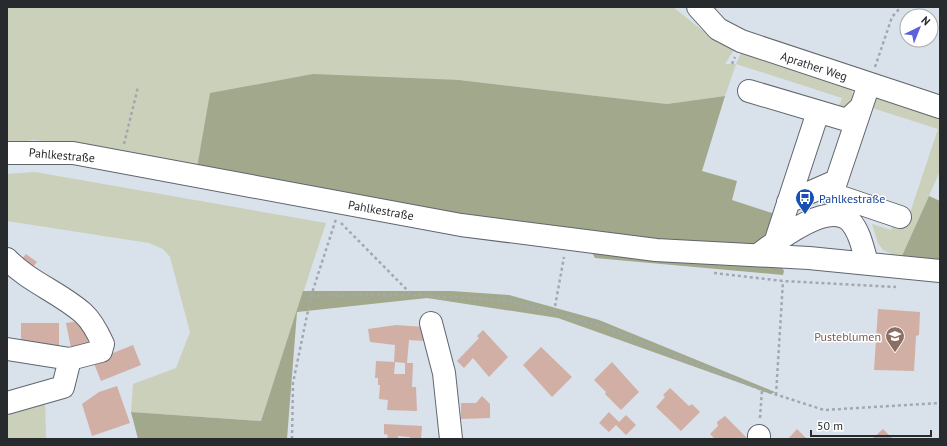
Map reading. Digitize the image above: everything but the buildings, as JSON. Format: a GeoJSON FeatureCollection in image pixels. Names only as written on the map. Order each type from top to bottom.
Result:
{"type":"FeatureCollection","features":[{"type":"Feature","properties":{"kind":"street","name":"Aprather Weg"},"geometry":{"type":"LineString","coordinates":[[700,8],[718,29],[741,42],[940,107]]}},
{"type":"Feature","properties":{"kind":"street"},"geometry":{"type":"LineString","coordinates":[[869,84],[832,194],[900,216]]}},
{"type":"Feature","properties":{"kind":"street"},"geometry":{"type":"LineString","coordinates":[[749,92],[847,120],[860,108]]}},
{"type":"Feature","properties":{"kind":"street"},"geometry":{"type":"LineString","coordinates":[[766,249],[788,202],[818,112]]}},
{"type":"Feature","properties":{"kind":"street","name":"Pahlkestraße"},"geometry":{"type":"LineString","coordinates":[[7,152],[73,153],[461,224],[656,250],[766,249],[867,263],[940,271]]}},
{"type":"Feature","properties":{"kind":"street"},"geometry":{"type":"LineString","coordinates":[[788,202],[836,182]]}},
{"type":"Feature","properties":{"kind":"street"},"geometry":{"type":"LineString","coordinates":[[766,249],[800,226],[818,218],[835,214],[849,220],[857,232],[867,263]]}},
{"type":"Feature","properties":{"kind":"street"},"geometry":{"type":"LineString","coordinates":[[7,259],[18,270],[84,313],[94,326],[103,344],[101,351],[70,359],[7,349]]}},
{"type":"Feature","properties":{"kind":"street"},"geometry":{"type":"LineString","coordinates":[[431,323],[444,373],[451,439]]}},
{"type":"Feature","properties":{"kind":"street"},"geometry":{"type":"LineString","coordinates":[[7,403],[63,387],[70,359]]}},
{"type":"Feature","properties":{"kind":"path"},"geometry":{"type":"LineString","coordinates":[[869,84],[892,17],[901,7]]}},
{"type":"Feature","properties":{"kind":"path"},"geometry":{"type":"LineString","coordinates":[[120,162],[138,87]]}},
{"type":"Feature","properties":{"kind":"path"},"geometry":{"type":"LineString","coordinates":[[292,439],[293,383],[311,296],[336,218],[413,295]]}},
{"type":"Feature","properties":{"kind":"path"},"geometry":{"type":"LineString","coordinates":[[554,312],[564,258]]}},
{"type":"Feature","properties":{"kind":"path"},"geometry":{"type":"LineString","coordinates":[[776,395],[783,281],[900,288]]}},
{"type":"Feature","properties":{"kind":"path"},"geometry":{"type":"LineString","coordinates":[[311,296],[413,295],[505,300],[598,325],[762,390],[824,410],[940,403]]}},
{"type":"Feature","properties":{"kind":"path"},"geometry":{"type":"LineString","coordinates":[[759,438],[762,390]]}},
{"type":"Feature","properties":{"kind":"green space"},"geometry":{"type":"Polygon","coordinates":[[[7,7],[673,7],[717,42],[734,50],[725,64],[736,64],[725,96],[667,104],[459,80],[197,168],[79,144],[33,140],[7,144],[7,7]]]}},
{"type":"Feature","properties":{"kind":"green space"},"geometry":{"type":"Polygon","coordinates":[[[742,51],[846,86],[851,89],[854,98],[850,107],[838,109],[842,98],[736,64],[742,51]]]}},
{"type":"Feature","properties":{"kind":"green space"},"geometry":{"type":"Polygon","coordinates":[[[313,74],[459,80],[667,104],[725,96],[702,171],[737,181],[732,200],[778,215],[768,243],[784,271],[783,275],[595,258],[580,231],[473,221],[197,168],[210,93],[313,74]]]}},
{"type":"Feature","properties":{"kind":"green space"},"geometry":{"type":"Polygon","coordinates":[[[875,97],[940,117],[940,171],[901,258],[883,250],[878,243],[872,224],[891,230],[895,218],[910,213],[938,129],[866,106],[875,97]]]}},
{"type":"Feature","properties":{"kind":"green space"},"geometry":{"type":"Polygon","coordinates":[[[35,172],[326,223],[261,421],[131,412],[133,384],[176,368],[190,332],[170,257],[163,249],[149,243],[7,221],[7,174],[35,172]]]}},
{"type":"Feature","properties":{"kind":"green space"},"geometry":{"type":"Polygon","coordinates":[[[929,196],[940,201],[940,260],[901,258],[929,196]]]}},
{"type":"Feature","properties":{"kind":"green space"},"geometry":{"type":"Polygon","coordinates":[[[303,291],[451,291],[509,295],[599,320],[775,392],[771,394],[558,318],[427,298],[297,312],[287,439],[138,439],[131,412],[261,421],[303,291]]]}},
{"type":"Feature","properties":{"kind":"green space"},"geometry":{"type":"Polygon","coordinates":[[[45,397],[46,439],[7,439],[7,417],[9,415],[10,407],[45,397]]]}},
{"type":"Feature","properties":{"kind":"place","name":"Pahlkestraße"},"geometry":{"type":"Point","coordinates":[805,215]}},
{"type":"Feature","properties":{"kind":"place","name":"Pusteblumen"},"geometry":{"type":"Point","coordinates":[895,353]}}]}
